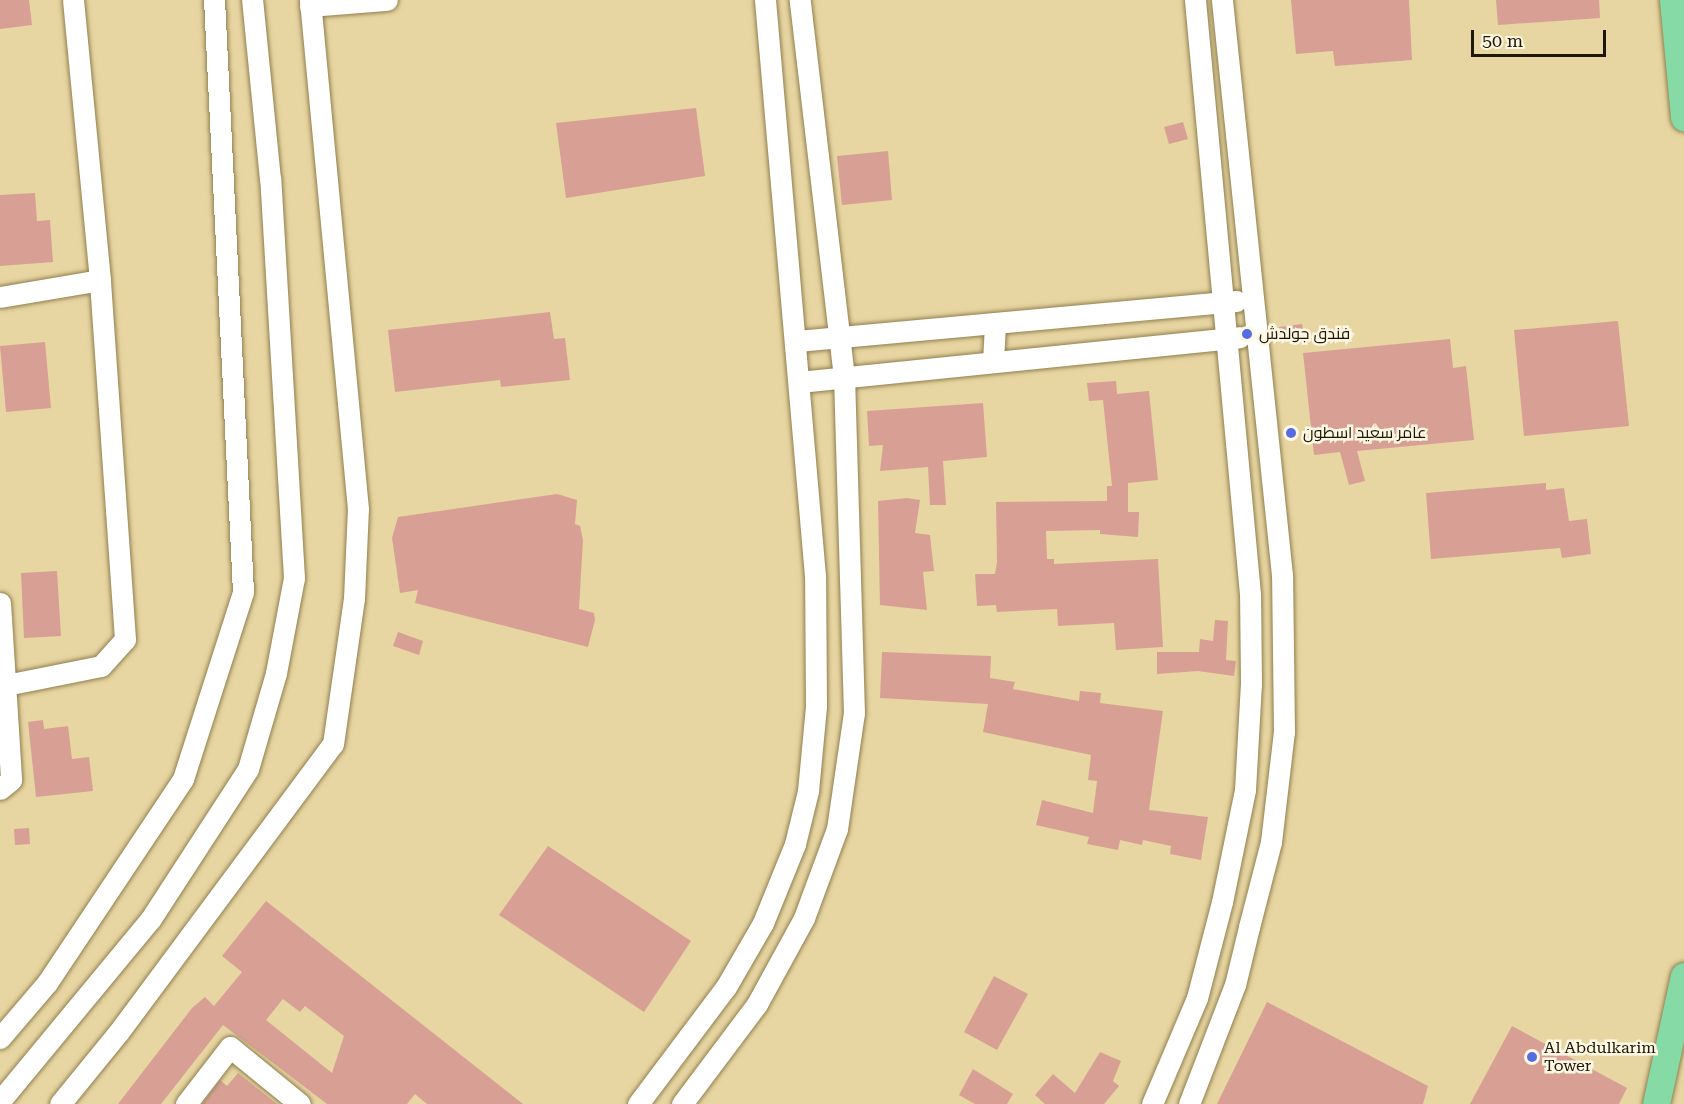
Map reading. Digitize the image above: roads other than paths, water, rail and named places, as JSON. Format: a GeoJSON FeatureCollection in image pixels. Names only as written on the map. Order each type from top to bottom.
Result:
{"type":"FeatureCollection","features":[{"type":"Feature","properties":{"kind":"main road"},"geometry":{"type":"LineString","coordinates":[[1673,0],[1684,117]]}},
{"type":"Feature","properties":{"kind":"main road"},"geometry":{"type":"LineString","coordinates":[[1656,1104],[1684,976]]}},
{"type":"Feature","properties":{"kind":"street"},"geometry":{"type":"LineString","coordinates":[[6,685],[101,666],[125,639],[100,280],[73,0]]}},
{"type":"Feature","properties":{"kind":"street"},"geometry":{"type":"LineString","coordinates":[[0,1038],[47,983],[183,779],[243,592],[214,0]]}},
{"type":"Feature","properties":{"kind":"street"},"geometry":{"type":"LineString","coordinates":[[0,1101],[150,920],[242,778],[276,673],[294,578],[270,179],[252,0]]}},
{"type":"Feature","properties":{"kind":"street"},"geometry":{"type":"LineString","coordinates":[[67,1101],[333,744],[354,599],[358,509],[310,3],[387,0]]}},
{"type":"Feature","properties":{"kind":"street"},"geometry":{"type":"LineString","coordinates":[[639,1104],[726,987],[763,923],[795,844],[808,790],[816,706],[815,576],[797,341],[765,0]]}},
{"type":"Feature","properties":{"kind":"street"},"geometry":{"type":"LineString","coordinates":[[682,1104],[762,994],[804,918],[837,829],[854,713],[844,377],[800,0]]}},
{"type":"Feature","properties":{"kind":"street"},"geometry":{"type":"LineString","coordinates":[[1152,1104],[1197,998],[1245,790],[1251,631],[1227,339],[1195,0]]}},
{"type":"Feature","properties":{"kind":"street"},"geometry":{"type":"LineString","coordinates":[[1189,1104],[1244,950],[1271,842],[1284,732],[1282,575],[1251,299],[1222,0]]}},
{"type":"Feature","properties":{"kind":"street"},"geometry":{"type":"LineString","coordinates":[[0,297],[100,280]]}},
{"type":"Feature","properties":{"kind":"street"},"geometry":{"type":"LineString","coordinates":[[797,341],[1251,299]]}},
{"type":"Feature","properties":{"kind":"street"},"geometry":{"type":"LineString","coordinates":[[993,362],[995,323]]}},
{"type":"Feature","properties":{"kind":"street"},"geometry":{"type":"LineString","coordinates":[[799,382],[1255,336]]}},
{"type":"Feature","properties":{"kind":"street"},"geometry":{"type":"LineString","coordinates":[[0,603],[11,780],[0,789]]}},
{"type":"Feature","properties":{"kind":"street"},"geometry":{"type":"LineString","coordinates":[[186,1104],[230,1047],[300,1104]]}},
{"type":"Feature","properties":{"kind":"place","name":"فندق جولدش"},"geometry":{"type":"Point","coordinates":[1247,334]}},
{"type":"Feature","properties":{"kind":"place","name":"عامر سعيد اسطون"},"geometry":{"type":"Point","coordinates":[1291,433]}},
{"type":"Feature","properties":{"kind":"place","name":"Al Abdulkarim Tower"},"geometry":{"type":"Point","coordinates":[1532,1057]}}]}
